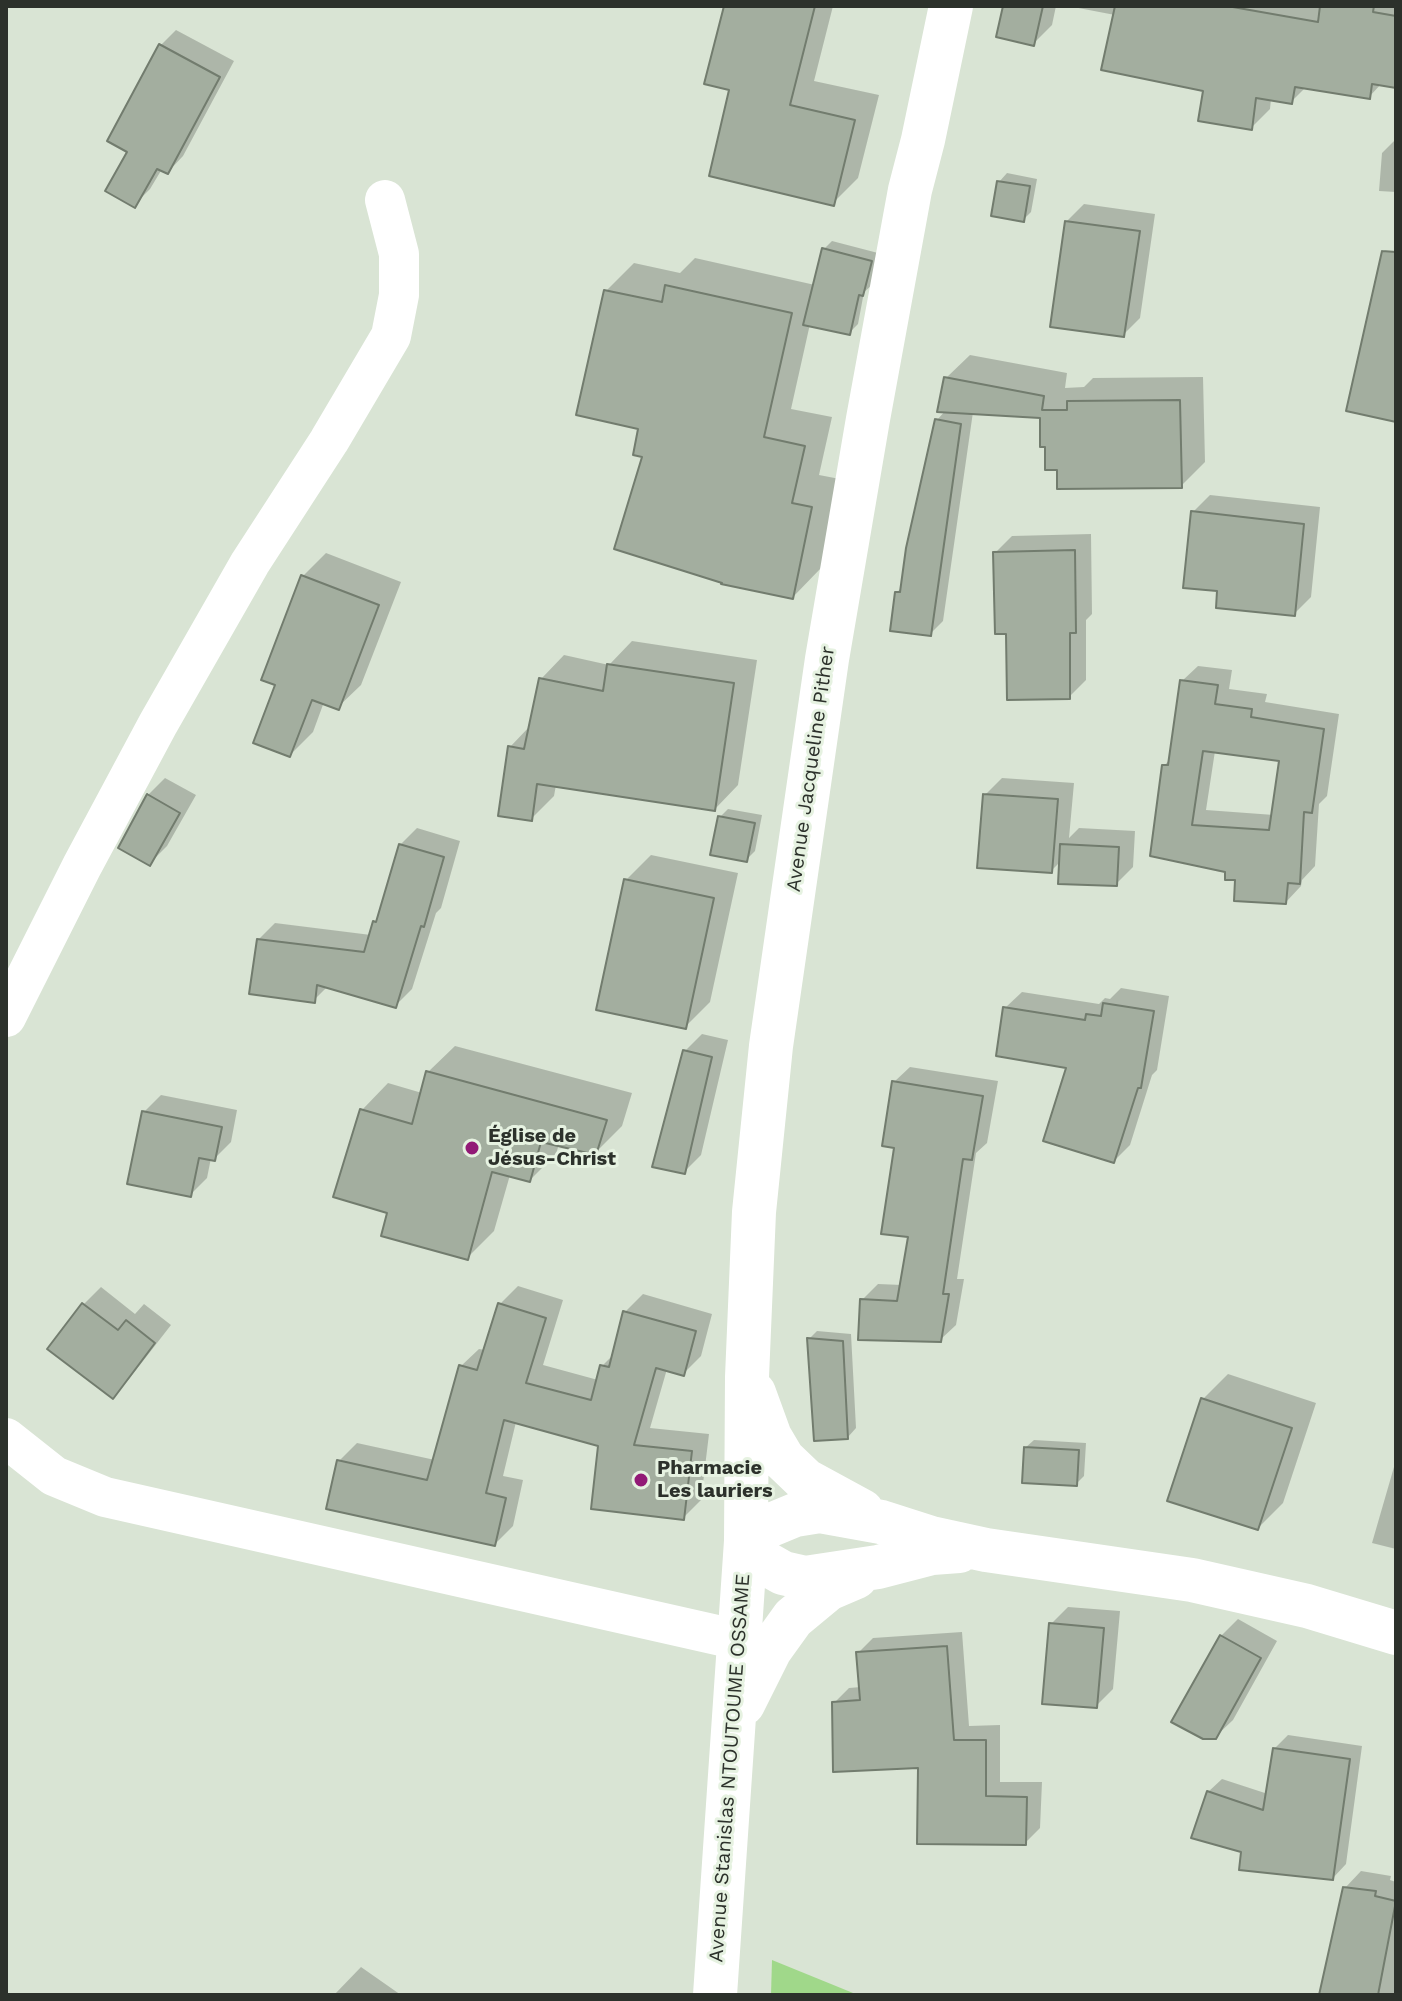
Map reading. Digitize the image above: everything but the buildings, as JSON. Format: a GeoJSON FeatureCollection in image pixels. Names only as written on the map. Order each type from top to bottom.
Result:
{"type":"FeatureCollection","features":[{"type":"Feature","properties":{"kind":"street","name":"Avenue Jacqueline Pither"},"geometry":{"type":"LineString","coordinates":[[746,1541],[747,1377],[754,1212],[771,1046],[825,674],[868,419],[910,190],[951,6]]}},
{"type":"Feature","properties":{"kind":"street"},"geometry":{"type":"LineString","coordinates":[[6,1017],[158,724],[250,563],[329,441],[391,336],[399,295],[399,254],[385,200]]}},
{"type":"Feature","properties":{"kind":"street"},"geometry":{"type":"LineString","coordinates":[[747,1377],[770,1437],[783,1459],[805,1480],[881,1522]]}},
{"type":"Feature","properties":{"kind":"street"},"geometry":{"type":"LineString","coordinates":[[6,1438],[54,1476],[105,1497],[739,1640]]}},
{"type":"Feature","properties":{"kind":"street"},"geometry":{"type":"LineString","coordinates":[[986,1550],[932,1553],[878,1567],[805,1578],[783,1573],[760,1560],[746,1541],[766,1527],[795,1515],[820,1511],[881,1522],[931,1538],[986,1550],[1192,1580],[1307,1606],[1396,1633]]}},
{"type":"Feature","properties":{"kind":"street","name":"Avenue Stanislas NTOUTOUME OSSAME"},"geometry":{"type":"LineString","coordinates":[[715,1995],[746,1541]]}},
{"type":"Feature","properties":{"kind":"street"},"geometry":{"type":"LineString","coordinates":[[735,1720],[770,1650],[793,1618],[828,1589],[878,1567]]}},
{"type":"Feature","properties":{"kind":"green space"},"geometry":{"type":"Polygon","coordinates":[[[772,1960],[858,1995],[771,1995],[772,1960]]]}},
{"type":"Feature","properties":{"kind":"place","name":"Église de Jésus-Christ"},"geometry":{"type":"Point","coordinates":[472,1148]}},
{"type":"Feature","properties":{"kind":"place","name":"Pharmacie Les lauriers"},"geometry":{"type":"Point","coordinates":[641,1480]}}]}
